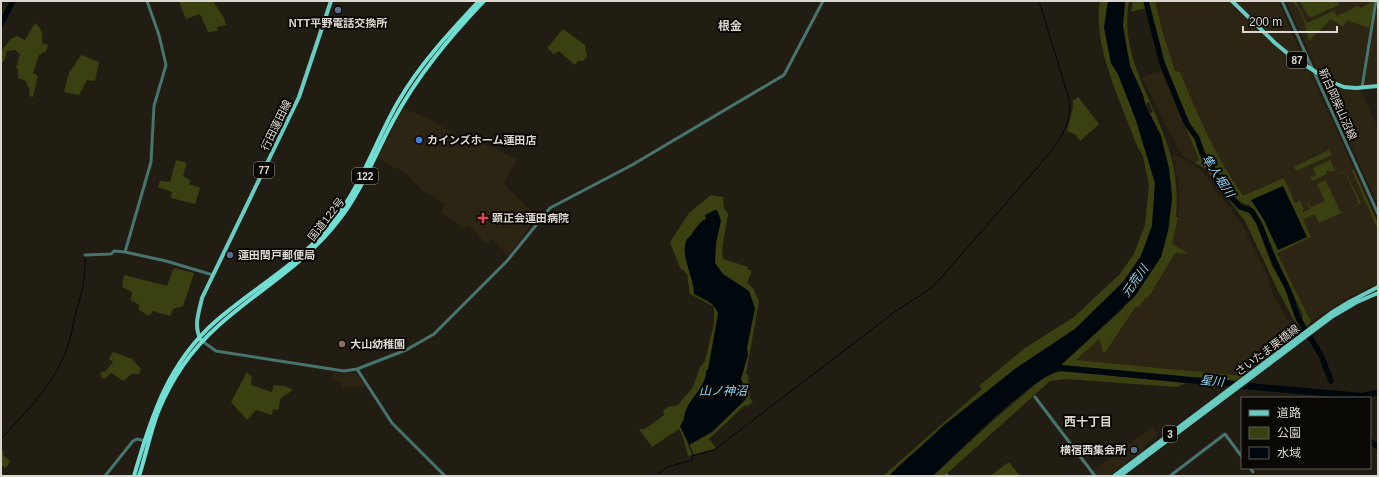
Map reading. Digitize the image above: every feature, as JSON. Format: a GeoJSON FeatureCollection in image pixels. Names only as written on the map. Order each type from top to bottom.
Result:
{"type":"FeatureCollection","features":[{"type":"Feature","properties":{"kind":"highway","name":"国道122号"},"geometry":{"type":"LineString","coordinates":[[201,340],[228,311],[298,258],[328,227],[351,195],[378,140],[407,88],[438,46],[479,1]]}},
{"type":"Feature","properties":{"kind":"highway","name":"国道122号"},"geometry":{"type":"LineString","coordinates":[[201,340],[301,261],[326,236],[351,203],[382,142],[411,90],[441,49],[484,1]]}},
{"type":"Feature","properties":{"kind":"highway","name":"122"},"geometry":{"type":"LineString","coordinates":[[134,476],[158,412],[181,369],[201,340]]}},
{"type":"Feature","properties":{"kind":"highway","name":"122"},"geometry":{"type":"LineString","coordinates":[[139,476],[147,441]]}},
{"type":"Feature","properties":{"kind":"main road","name":"行田蓮田線"},"geometry":{"type":"LineString","coordinates":[[201,340],[197,328],[198,314],[202,298],[299,97],[331,1]]}},
{"type":"Feature","properties":{"kind":"main road","name":"87"},"geometry":{"type":"LineString","coordinates":[[1232,1],[1275,43],[1313,71],[1340,86],[1356,88],[1378,86]]}},
{"type":"Feature","properties":{"kind":"main road","name":"さいたま栗橋線"},"geometry":{"type":"LineString","coordinates":[[1114,476],[1244,378],[1349,302],[1378,287]]}},
{"type":"Feature","properties":{"kind":"main road","name":"さいたま栗橋線"},"geometry":{"type":"LineString","coordinates":[[1312,330],[1341,311],[1378,293]]}},
{"type":"Feature","properties":{"kind":"main road","name":"さいたま栗橋線"},"geometry":{"type":"LineString","coordinates":[[1120,476],[1250,379],[1305,335]]}},
{"type":"Feature","properties":{"kind":"street"},"geometry":{"type":"LineString","coordinates":[[125,252],[151,162],[154,106],[166,65],[159,35],[147,1]]}},
{"type":"Feature","properties":{"kind":"street"},"geometry":{"type":"LineString","coordinates":[[201,340],[214,350],[336,370],[357,369],[413,347],[434,334],[507,261],[550,208],[632,165],[784,75],[823,1]]}},
{"type":"Feature","properties":{"kind":"street","name":"新白岡柴山沼線"},"geometry":{"type":"LineString","coordinates":[[1282,1],[1378,214]]}},
{"type":"Feature","properties":{"kind":"street"},"geometry":{"type":"LineString","coordinates":[[1362,87],[1376,1]]}},
{"type":"Feature","properties":{"kind":"street"},"geometry":{"type":"LineString","coordinates":[[85,255],[111,254],[114,251],[125,252],[166,261],[213,275]]}},
{"type":"Feature","properties":{"kind":"street"},"geometry":{"type":"LineString","coordinates":[[357,369],[392,423],[445,476]]}},
{"type":"Feature","properties":{"kind":"street"},"geometry":{"type":"LineString","coordinates":[[1034,397],[1095,476]]}},
{"type":"Feature","properties":{"kind":"street"},"geometry":{"type":"LineString","coordinates":[[1170,476],[1225,434],[1241,456]]}},
{"type":"Feature","properties":{"kind":"street"},"geometry":{"type":"LineString","coordinates":[[105,476],[133,441],[147,441]]}},
{"type":"Feature","properties":{"kind":"shaded area"},"geometry":{"type":"Polygon","coordinates":[[[1155,1],[1229,1],[1239,13],[1254,23],[1278,49],[1309,70],[1378,223],[1378,284],[1349,297],[1311,322],[1256,210],[1224,168],[1175,71],[1162,30],[1155,1]]]}},
{"type":"Feature","properties":{"kind":"shaded area"},"geometry":{"type":"Polygon","coordinates":[[[1233,1],[1278,1],[1305,62],[1278,44],[1256,20],[1233,1]]]}},
{"type":"Feature","properties":{"kind":"shaded area"},"geometry":{"type":"Polygon","coordinates":[[[1286,1],[1375,1],[1360,83],[1357,86],[1340,83],[1317,70],[1286,1]]]}},
{"type":"Feature","properties":{"kind":"shaded area"},"geometry":{"type":"Polygon","coordinates":[[[1378,1],[1378,84],[1365,85],[1363,83],[1378,1]]]}},
{"type":"Feature","properties":{"kind":"shaded area"},"geometry":{"type":"Polygon","coordinates":[[[1161,71],[1199,160],[1195,163],[1182,156],[1142,77],[1161,71]]]}},
{"type":"Feature","properties":{"kind":"shaded area"},"geometry":{"type":"Polygon","coordinates":[[[1325,80],[1342,88],[1359,90],[1362,92],[1376,124],[1378,129],[1378,205],[1323,83],[1325,80]]]}},
{"type":"Feature","properties":{"kind":"shaded area"},"geometry":{"type":"Polygon","coordinates":[[[403,108],[427,118],[459,136],[461,133],[517,159],[504,184],[537,217],[508,256],[492,239],[486,243],[469,225],[464,229],[441,212],[445,205],[429,193],[424,192],[405,173],[377,158],[403,108]]]}},
{"type":"Feature","properties":{"kind":"shaded area"},"geometry":{"type":"Polygon","coordinates":[[[1173,153],[1201,170],[1242,224],[1268,276],[1269,285],[1275,298],[1295,333],[1294,337],[1283,345],[1269,347],[1270,354],[1243,376],[1075,360],[1106,333],[1178,217],[1179,189],[1173,153]]]}},
{"type":"Feature","properties":{"kind":"shaded area"},"geometry":{"type":"Polygon","coordinates":[[[333,372],[342,374],[357,374],[365,386],[341,388],[342,383],[332,380],[333,372]]]}},
{"type":"Feature","properties":{"kind":"shaded area"},"geometry":{"type":"Polygon","coordinates":[[[1152,427],[1158,435],[1144,446],[1145,449],[1109,476],[1086,476],[1152,427]]]}},
{"type":"Feature","properties":{"kind":"green space"},"geometry":{"type":"Polygon","coordinates":[[[179,1],[213,1],[224,18],[226,25],[217,27],[218,31],[208,32],[200,14],[186,19],[179,1]]]}},
{"type":"Feature","properties":{"kind":"green space"},"geometry":{"type":"Polygon","coordinates":[[[1100,1],[1108,1],[1104,27],[1111,63],[1118,74],[1136,120],[1155,183],[1152,226],[1141,256],[1123,282],[1075,329],[1015,369],[899,465],[889,476],[883,476],[982,389],[979,386],[1025,348],[1074,317],[1119,275],[1134,254],[1145,225],[1149,185],[1143,156],[1137,146],[1104,56],[1100,37],[1100,1]]]}},
{"type":"Feature","properties":{"kind":"green space"},"geometry":{"type":"Polygon","coordinates":[[[1125,1],[1129,1],[1127,21],[1133,59],[1163,131],[1175,175],[1177,191],[1176,217],[1178,217],[1172,244],[1189,254],[1175,253],[1148,298],[1146,297],[1139,307],[1136,306],[1104,354],[1099,339],[1076,360],[1243,376],[1235,381],[1061,365],[1123,309],[1168,231],[1172,199],[1171,183],[1161,136],[1150,113],[1153,112],[1149,102],[1146,104],[1130,66],[1123,26],[1125,1]]]}},
{"type":"Feature","properties":{"kind":"green space"},"geometry":{"type":"Polygon","coordinates":[[[1133,1],[1145,1],[1146,8],[1131,12],[1133,1]]]}},
{"type":"Feature","properties":{"kind":"green space"},"geometry":{"type":"Polygon","coordinates":[[[1147,1],[1155,1],[1162,30],[1175,71],[1180,72],[1200,120],[1224,166],[1243,195],[1284,178],[1295,203],[1300,201],[1304,209],[1302,210],[1303,212],[1310,209],[1307,202],[1311,207],[1325,201],[1317,184],[1328,179],[1326,181],[1340,211],[1343,212],[1319,223],[1315,214],[1303,219],[1311,237],[1277,253],[1311,322],[1306,327],[1302,320],[1303,315],[1255,212],[1249,205],[1239,201],[1221,181],[1185,116],[1156,39],[1147,1]]]}},
{"type":"Feature","properties":{"kind":"green space"},"geometry":{"type":"Polygon","coordinates":[[[1291,1],[1296,1],[1307,23],[1334,11],[1337,16],[1358,6],[1360,8],[1370,3],[1369,1],[1375,1],[1369,28],[1347,20],[1343,27],[1331,19],[1309,41],[1301,14],[1295,4],[1291,1]]]}},
{"type":"Feature","properties":{"kind":"green space"},"geometry":{"type":"Polygon","coordinates":[[[1300,1],[1337,1],[1339,5],[1312,17],[1308,16],[1300,1]]]}},
{"type":"Feature","properties":{"kind":"green space"},"geometry":{"type":"Polygon","coordinates":[[[35,23],[42,32],[42,43],[48,45],[46,51],[39,55],[33,73],[38,76],[33,97],[29,96],[30,89],[26,81],[18,78],[18,69],[16,68],[20,54],[15,50],[7,51],[4,61],[1,63],[1,51],[11,39],[17,36],[25,40],[35,23]]]}},
{"type":"Feature","properties":{"kind":"green space"},"geometry":{"type":"Polygon","coordinates":[[[563,29],[585,45],[587,56],[583,61],[578,61],[575,65],[559,51],[554,54],[547,48],[563,29]]]}},
{"type":"Feature","properties":{"kind":"green space"},"geometry":{"type":"Polygon","coordinates":[[[81,55],[99,62],[95,81],[87,80],[79,95],[64,92],[69,73],[81,55]]]}},
{"type":"Feature","properties":{"kind":"green space"},"geometry":{"type":"Polygon","coordinates":[[[1078,97],[1099,124],[1080,141],[1076,135],[1067,131],[1073,108],[1073,101],[1078,97]]]}},
{"type":"Feature","properties":{"kind":"green space"},"geometry":{"type":"Polygon","coordinates":[[[1183,121],[1196,139],[1200,155],[1232,201],[1239,208],[1249,213],[1256,223],[1272,266],[1285,288],[1303,329],[1300,331],[1278,291],[1245,221],[1205,168],[1195,163],[1199,160],[1183,121]]]}},
{"type":"Feature","properties":{"kind":"green space"},"geometry":{"type":"Polygon","coordinates":[[[1329,150],[1332,155],[1296,171],[1294,167],[1329,150]]]}},
{"type":"Feature","properties":{"kind":"green space"},"geometry":{"type":"Polygon","coordinates":[[[176,160],[187,163],[183,176],[190,180],[189,184],[200,188],[195,204],[171,198],[172,192],[158,187],[160,181],[170,182],[176,160]]]}},
{"type":"Feature","properties":{"kind":"green space"},"geometry":{"type":"Polygon","coordinates":[[[1330,160],[1335,170],[1330,172],[1329,170],[1326,171],[1327,174],[1312,181],[1310,177],[1316,175],[1313,168],[1330,160]]]}},
{"type":"Feature","properties":{"kind":"green space"},"geometry":{"type":"Polygon","coordinates":[[[1354,170],[1378,223],[1377,228],[1352,171],[1354,170]]]}},
{"type":"Feature","properties":{"kind":"green space"},"geometry":{"type":"Polygon","coordinates":[[[1345,171],[1361,203],[1351,208],[1359,203],[1345,172],[1332,177],[1345,171]]]}},
{"type":"Feature","properties":{"kind":"green space","name":"山ノ神沼"},"geometry":{"type":"Polygon","coordinates":[[[711,195],[723,197],[724,208],[728,214],[722,250],[723,259],[748,267],[747,269],[752,271],[747,283],[753,288],[759,301],[746,374],[748,375],[750,398],[753,402],[747,406],[745,405],[709,439],[716,448],[688,456],[683,437],[679,429],[652,447],[639,429],[645,429],[664,415],[663,411],[668,407],[678,405],[693,387],[700,367],[705,361],[714,323],[714,307],[690,294],[687,274],[680,268],[670,242],[689,213],[711,195]]]}},
{"type":"Feature","properties":{"kind":"green space"},"geometry":{"type":"Polygon","coordinates":[[[174,268],[194,273],[183,306],[173,309],[170,316],[153,311],[149,316],[139,310],[139,305],[131,300],[132,292],[122,287],[124,275],[167,286],[174,268]]]}},
{"type":"Feature","properties":{"kind":"green space"},"geometry":{"type":"Polygon","coordinates":[[[113,352],[132,359],[141,369],[139,374],[131,374],[124,381],[111,373],[104,379],[100,375],[102,371],[105,372],[113,362],[109,359],[113,352]]]}},
{"type":"Feature","properties":{"kind":"green space"},"geometry":{"type":"Polygon","coordinates":[[[1064,371],[1186,383],[1177,387],[1065,379],[1050,381],[944,476],[933,476],[996,418],[1044,377],[1064,371]]]}},
{"type":"Feature","properties":{"kind":"green space"},"geometry":{"type":"Polygon","coordinates":[[[247,372],[252,377],[251,385],[272,392],[274,385],[285,386],[293,390],[281,398],[278,410],[273,409],[272,415],[256,410],[247,420],[231,402],[247,372]]]}},
{"type":"Feature","properties":{"kind":"green space"},"geometry":{"type":"Polygon","coordinates":[[[1,450],[4,452],[3,455],[10,461],[6,468],[1,465],[1,450]]]}},
{"type":"Feature","properties":{"kind":"green space"},"geometry":{"type":"Polygon","coordinates":[[[1009,462],[1020,476],[990,476],[1009,462]]]}},
{"type":"Feature","properties":{"kind":"water","name":"元荒川"},"geometry":{"type":"Polygon","coordinates":[[[1108,1],[1125,1],[1123,26],[1130,66],[1143,95],[1145,105],[1161,136],[1169,168],[1172,199],[1168,231],[1161,257],[1135,296],[1061,365],[1235,381],[1230,386],[1209,385],[1060,371],[1048,376],[1032,386],[976,434],[933,476],[889,476],[944,425],[1015,369],[1075,329],[1123,282],[1141,256],[1152,226],[1155,183],[1136,120],[1118,74],[1111,63],[1104,27],[1108,1]]]}},
{"type":"Feature","properties":{"kind":"water"},"geometry":{"type":"Polygon","coordinates":[[[1283,186],[1307,237],[1278,250],[1264,220],[1251,200],[1283,186]]]}},
{"type":"Feature","properties":{"kind":"water","name":"山ノ神沼"},"geometry":{"type":"Polygon","coordinates":[[[717,210],[721,221],[716,243],[715,263],[723,274],[749,291],[755,308],[747,348],[748,355],[741,379],[747,393],[746,399],[712,432],[689,445],[680,426],[687,408],[704,381],[706,371],[708,369],[718,314],[717,310],[712,304],[694,294],[686,259],[685,245],[687,239],[699,224],[706,219],[705,215],[717,210]]]}},
{"type":"Feature","properties":{"kind":"water"},"geometry":{"type":"Polygon","coordinates":[[[1250,383],[1362,393],[1369,392],[1372,398],[1334,397],[1242,389],[1250,383]]]}},
{"type":"Feature","properties":{"kind":"waterway"},"geometry":{"type":"LineString","coordinates":[[1,24],[13,1]]}},
{"type":"Feature","properties":{"kind":"waterway"},"geometry":{"type":"LineString","coordinates":[[656,476],[667,467],[693,460],[692,456],[714,450],[896,311],[933,287],[1048,155],[1065,129],[1068,122],[1070,107],[1069,99],[1039,1]]}},
{"type":"Feature","properties":{"kind":"waterway","name":"隼人堀川"},"geometry":{"type":"LineString","coordinates":[[1146,1],[1162,63],[1187,124],[1197,138],[1202,153],[1232,198],[1240,207],[1252,211],[1260,225],[1275,263],[1288,289],[1298,318],[1321,355],[1331,381]]}},
{"type":"Feature","properties":{"kind":"waterway"},"geometry":{"type":"LineString","coordinates":[[1,439],[41,394],[50,382],[64,356],[71,336],[83,287],[85,258]]}},
{"type":"Feature","properties":{"kind":"waterway","name":"星川"},"geometry":{"type":"LineString","coordinates":[[1364,396],[1378,392]]}},
{"type":"Feature","properties":{"kind":"waterway","name":"隼人堀川"},"geometry":{"type":"LineString","coordinates":[[1371,442],[1378,447]]}},
{"type":"Feature","properties":{"kind":"waterway"},"geometry":{"type":"LineString","coordinates":[[689,445],[693,455]]}},
{"type":"Feature","properties":{"kind":"place","name":"NTT平野電話交換所"},"geometry":{"type":"Point","coordinates":[338,10]}},
{"type":"Feature","properties":{"kind":"place","name":"カインズホーム蓮田店"},"geometry":{"type":"Point","coordinates":[419,140]}},
{"type":"Feature","properties":{"kind":"place","name":"顕正会蓮田病院"},"geometry":{"type":"Point","coordinates":[483,218]}},
{"type":"Feature","properties":{"kind":"place","name":"蓮田閏戸郵便局"},"geometry":{"type":"Point","coordinates":[230,255]}},
{"type":"Feature","properties":{"kind":"place","name":"大山幼稚園"},"geometry":{"type":"Point","coordinates":[342,344]}},
{"type":"Feature","properties":{"kind":"place","name":"横宿西集会所"},"geometry":{"type":"Point","coordinates":[1134,450]}},
{"type":"Feature","properties":{"kind":"district","name":"根金"},"geometry":{"type":"Point","coordinates":[730,26]}},
{"type":"Feature","properties":{"kind":"district","name":"西十丁目"},"geometry":{"type":"Point","coordinates":[1088,422]}}]}
